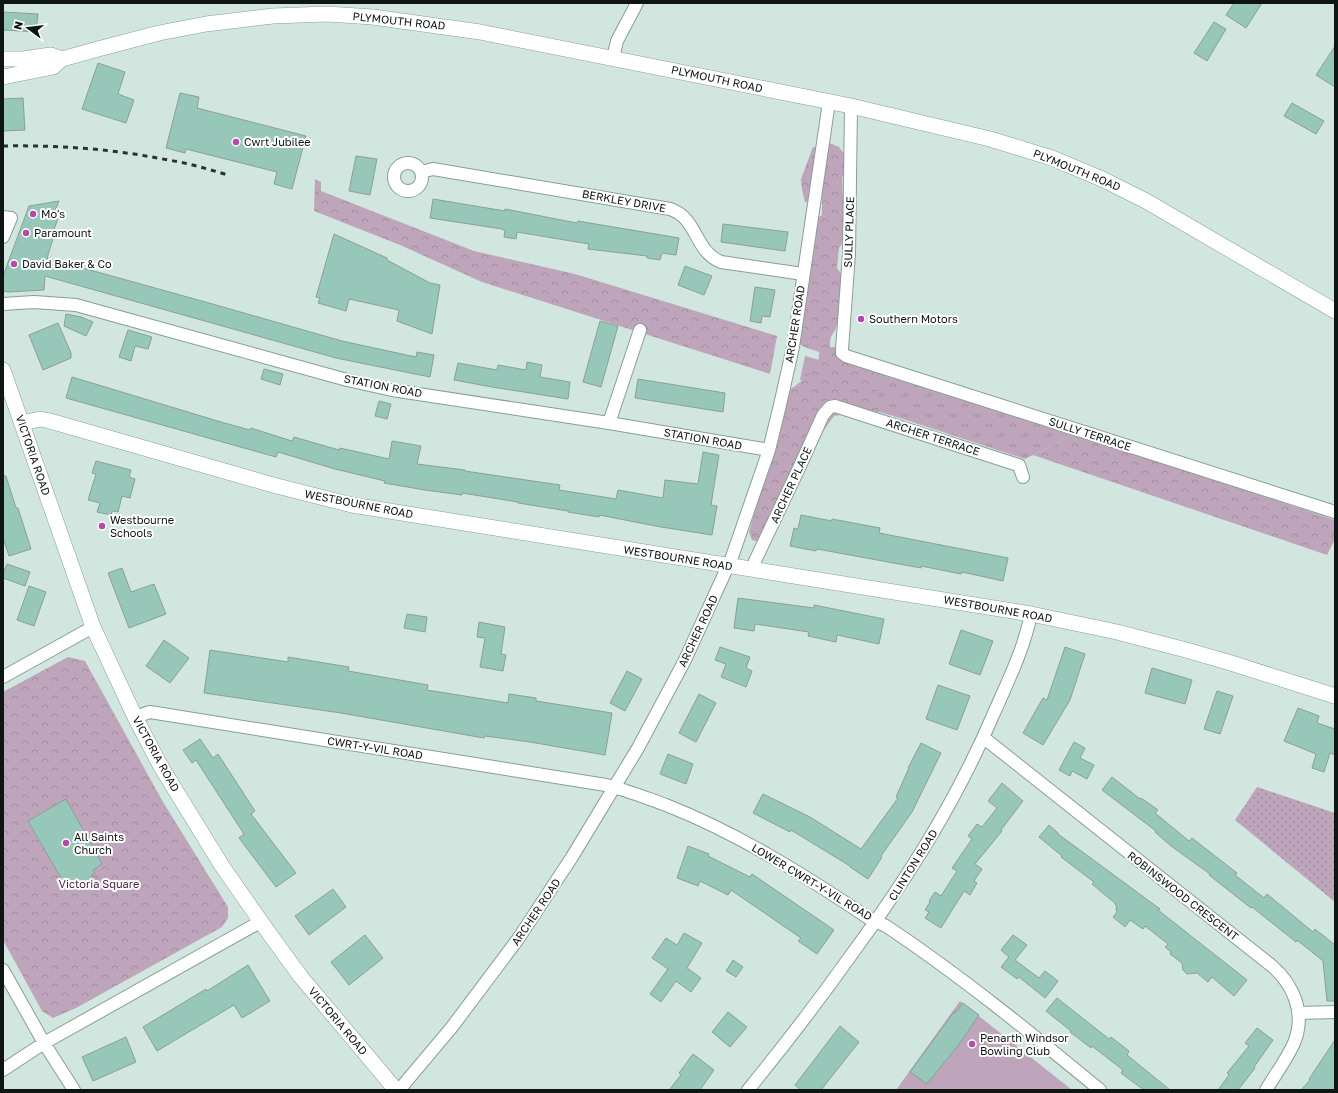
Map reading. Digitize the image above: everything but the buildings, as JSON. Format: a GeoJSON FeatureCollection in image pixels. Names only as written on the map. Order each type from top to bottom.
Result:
{"type":"FeatureCollection","features":[{"type":"Feature","properties":{"kind":"street"},"geometry":{"type":"LineString","coordinates":[[613,58],[617,41],[637,3]]}},
{"type":"Feature","properties":{"kind":"street","name":"PLYMOUTH ROAD"},"geometry":{"type":"LineString","coordinates":[[3,77],[53,67],[62,60],[158,33],[206,24],[273,16],[327,14],[373,17],[480,32],[851,106],[990,139],[1059,161],[1102,179],[1146,201],[1335,311]]}},
{"type":"Feature","properties":{"kind":"street","name":"PLYMOUTH ROAD"},"geometry":{"type":"LineString","coordinates":[[3,59],[23,59],[50,55],[62,60]]}},
{"type":"Feature","properties":{"kind":"street","name":"ARCHER ROAD"},"geometry":{"type":"LineString","coordinates":[[399,1090],[452,1027],[518,939],[572,858],[638,748],[684,660],[732,557],[769,450],[793,347],[829,102]]}},
{"type":"Feature","properties":{"kind":"street","name":"SULLY PLACE"},"geometry":{"type":"LineString","coordinates":[[846,356],[842,353],[842,349],[849,254],[851,106]]}},
{"type":"Feature","properties":{"kind":"street","name":"BERKLEY DRIVE"},"geometry":{"type":"LineString","coordinates":[[421,172],[433,169],[678,211],[684,216],[707,254],[714,259],[721,262],[803,274]]}},
{"type":"Feature","properties":{"kind":"street"},"geometry":{"type":"LineString","coordinates":[[3,217],[10,218],[3,237]]}},
{"type":"Feature","properties":{"kind":"street","name":"STATION ROAD"},"geometry":{"type":"LineString","coordinates":[[3,304],[34,302],[76,305],[347,380],[392,390],[609,423],[769,450]]}},
{"type":"Feature","properties":{"kind":"street"},"geometry":{"type":"LineString","coordinates":[[609,423],[640,330]]}},
{"type":"Feature","properties":{"kind":"street","name":"SULLY TERRACE"},"geometry":{"type":"LineString","coordinates":[[846,356],[1335,512]]}},
{"type":"Feature","properties":{"kind":"street","name":"VICTORIA ROAD"},"geometry":{"type":"LineString","coordinates":[[3,370],[93,627],[135,717],[160,764],[190,816],[260,922],[301,977],[396,1090]]}},
{"type":"Feature","properties":{"kind":"street","name":"ARCHER TERRACE"},"geometry":{"type":"LineString","coordinates":[[835,406],[1019,465],[1023,477]]}},
{"type":"Feature","properties":{"kind":"street","name":"ARCHER PLACE"},"geometry":{"type":"LineString","coordinates":[[753,570],[755,561],[823,415],[830,407],[835,406]]}},
{"type":"Feature","properties":{"kind":"street","name":"WESTBOURNE ROAD"},"geometry":{"type":"LineString","coordinates":[[22,423],[40,419],[50,421],[274,485],[352,505],[1031,614],[1117,632],[1186,650],[1255,670],[1335,696]]}},
{"type":"Feature","properties":{"kind":"street","name":"CLINTON ROAD"},"geometry":{"type":"LineString","coordinates":[[748,1090],[801,1024],[876,921],[905,880],[934,832],[953,800],[984,738],[1023,643],[1031,614]]}},
{"type":"Feature","properties":{"kind":"street"},"geometry":{"type":"LineString","coordinates":[[3,677],[93,627]]}},
{"type":"Feature","properties":{"kind":"street","name":"CWRT-Y-VIL ROAD"},"geometry":{"type":"LineString","coordinates":[[135,717],[150,712],[615,787]]}},
{"type":"Feature","properties":{"kind":"street","name":"ROBINSWOOD CRESCENT"},"geometry":{"type":"LineString","coordinates":[[984,738],[1280,972],[1291,987],[1297,1003],[1299,1013],[1298,1025],[1294,1042],[1266,1090]]}},
{"type":"Feature","properties":{"kind":"street","name":"LOWER CWRT-Y-VIL ROAD"},"geometry":{"type":"LineString","coordinates":[[615,787],[624,789],[677,810],[738,838],[787,865],[868,918],[876,921]]}},
{"type":"Feature","properties":{"kind":"street"},"geometry":{"type":"LineString","coordinates":[[876,921],[884,925],[956,976],[1100,1090]]}},
{"type":"Feature","properties":{"kind":"street"},"geometry":{"type":"LineString","coordinates":[[3,1070],[44,1043],[260,922]]}},
{"type":"Feature","properties":{"kind":"street"},"geometry":{"type":"LineString","coordinates":[[3,970],[44,1043],[74,1090]]}},
{"type":"Feature","properties":{"kind":"street"},"geometry":{"type":"LineString","coordinates":[[1299,1013],[1335,1012]]}},
{"type":"Feature","properties":{"kind":"green space"},"geometry":{"type":"Polygon","coordinates":[[[827,142],[839,147],[845,155],[846,168],[842,178],[843,198],[847,202],[848,214],[843,223],[845,240],[839,248],[837,268],[845,283],[840,296],[838,321],[830,339],[830,347],[836,347],[885,372],[883,379],[876,383],[878,395],[882,405],[878,412],[867,419],[846,414],[834,416],[816,441],[763,543],[752,540],[749,532],[759,497],[778,396],[805,378],[814,369],[819,360],[819,352],[804,347],[800,344],[815,220],[822,215],[822,197],[805,202],[801,179],[813,147],[820,148],[827,142]]]}},
{"type":"Feature","properties":{"kind":"green space"},"geometry":{"type":"Polygon","coordinates":[[[315,179],[321,182],[321,191],[474,251],[575,274],[777,336],[770,374],[482,282],[400,245],[314,211],[315,179]]]}},
{"type":"Feature","properties":{"kind":"green space"},"geometry":{"type":"Polygon","coordinates":[[[805,356],[823,361],[836,360],[1073,435],[1025,459],[903,419],[829,397],[818,385],[800,380],[805,356]]]}},
{"type":"Feature","properties":{"kind":"green space"},"geometry":{"type":"Polygon","coordinates":[[[1073,435],[1335,520],[1335,539],[1327,555],[1033,455],[1073,435]]]}},
{"type":"Feature","properties":{"kind":"green space","name":"Victoria Square"},"geometry":{"type":"Polygon","coordinates":[[[68,657],[85,661],[163,802],[228,907],[228,918],[222,927],[76,1008],[53,1018],[42,1011],[3,940],[3,692],[68,657]]]}},
{"type":"Feature","properties":{"kind":"green space"},"geometry":{"type":"Polygon","coordinates":[[[1257,787],[1335,813],[1335,902],[1235,820],[1257,787]]]}},
{"type":"Feature","properties":{"kind":"green space","name":"Penarth Windsor Bowling Club"},"geometry":{"type":"Polygon","coordinates":[[[960,1001],[1072,1090],[896,1090],[960,1001]]]}},
{"type":"Feature","properties":{"kind":"railway"},"geometry":{"type":"LineString","coordinates":[[3,146],[45,146],[106,150],[183,163],[228,175]]}},
{"type":"Feature","properties":{"kind":"place","name":"Cwrt Jubilee"},"geometry":{"type":"Point","coordinates":[236,142]}},
{"type":"Feature","properties":{"kind":"place","name":"Mo's"},"geometry":{"type":"Point","coordinates":[33,214]}},
{"type":"Feature","properties":{"kind":"place","name":"Paramount"},"geometry":{"type":"Point","coordinates":[26,233]}},
{"type":"Feature","properties":{"kind":"place","name":"David Baker & Co"},"geometry":{"type":"Point","coordinates":[14,264]}},
{"type":"Feature","properties":{"kind":"place","name":"Southern Motors"},"geometry":{"type":"Point","coordinates":[861,319]}},
{"type":"Feature","properties":{"kind":"place","name":"Westbourne Schools"},"geometry":{"type":"Point","coordinates":[102,526]}},
{"type":"Feature","properties":{"kind":"place","name":"All Saints Church"},"geometry":{"type":"Point","coordinates":[66,843]}},
{"type":"Feature","properties":{"kind":"place","name":"Penarth Windsor Bowling Club"},"geometry":{"type":"Point","coordinates":[972,1044]}}]}
